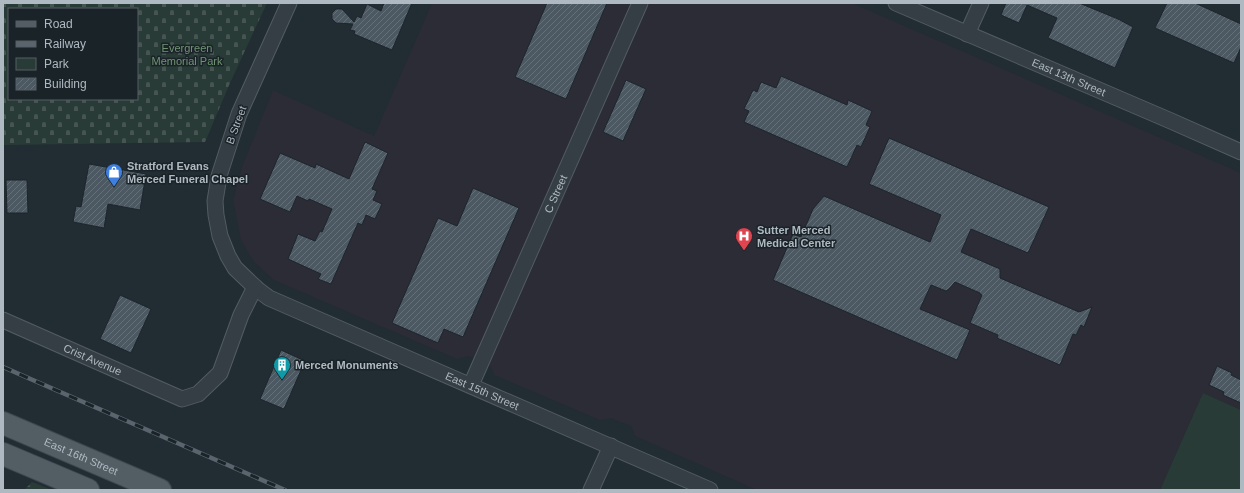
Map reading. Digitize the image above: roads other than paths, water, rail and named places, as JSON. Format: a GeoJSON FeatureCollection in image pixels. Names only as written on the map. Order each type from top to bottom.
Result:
{"type":"FeatureCollection","features":[{"type":"Feature","properties":{"kind":"main road","name":"East 16th Street"},"geometry":{"type":"LineString","coordinates":[[3,423],[160,490]]}},
{"type":"Feature","properties":{"kind":"main road"},"geometry":{"type":"LineString","coordinates":[[3,454],[88,490]]}},
{"type":"Feature","properties":{"kind":"street","name":"B Street"},"geometry":{"type":"LineString","coordinates":[[256,288],[235,268],[228,256],[220,236],[215,201],[219,176],[239,114],[289,3]]}},
{"type":"Feature","properties":{"kind":"street","name":"C Street"},"geometry":{"type":"LineString","coordinates":[[471,385],[640,3]]}},
{"type":"Feature","properties":{"kind":"street","name":"East 13th Street"},"geometry":{"type":"LineString","coordinates":[[896,3],[1241,152]]}},
{"type":"Feature","properties":{"kind":"street"},"geometry":{"type":"LineString","coordinates":[[967,34],[981,3]]}},
{"type":"Feature","properties":{"kind":"street","name":"East 15th Street"},"geometry":{"type":"LineString","coordinates":[[256,288],[269,298],[710,490]]}},
{"type":"Feature","properties":{"kind":"street","name":"Crist Avenue"},"geometry":{"type":"LineString","coordinates":[[3,320],[182,399],[198,394],[220,373],[241,315],[256,288]]}},
{"type":"Feature","properties":{"kind":"street"},"geometry":{"type":"LineString","coordinates":[[591,490],[611,446]]}},
{"type":"Feature","properties":{"kind":"railway"},"geometry":{"type":"LineString","coordinates":[[3,367],[285,490]]}},
{"type":"Feature","properties":{"kind":"place","name":"Stratford Evans Merced Funeral Chapel"},"geometry":{"type":"Point","coordinates":[114,187]}},
{"type":"Feature","properties":{"kind":"place","name":"Sutter Merced Medical Center"},"geometry":{"type":"Point","coordinates":[744,251]}},
{"type":"Feature","properties":{"kind":"place","name":"Merced Monuments"},"geometry":{"type":"Point","coordinates":[282,380]}},
{"type":"Feature","properties":{"kind":"park label","name":"Evergreen Memorial Park"},"geometry":{"type":"Point","coordinates":[187,54]}}]}
